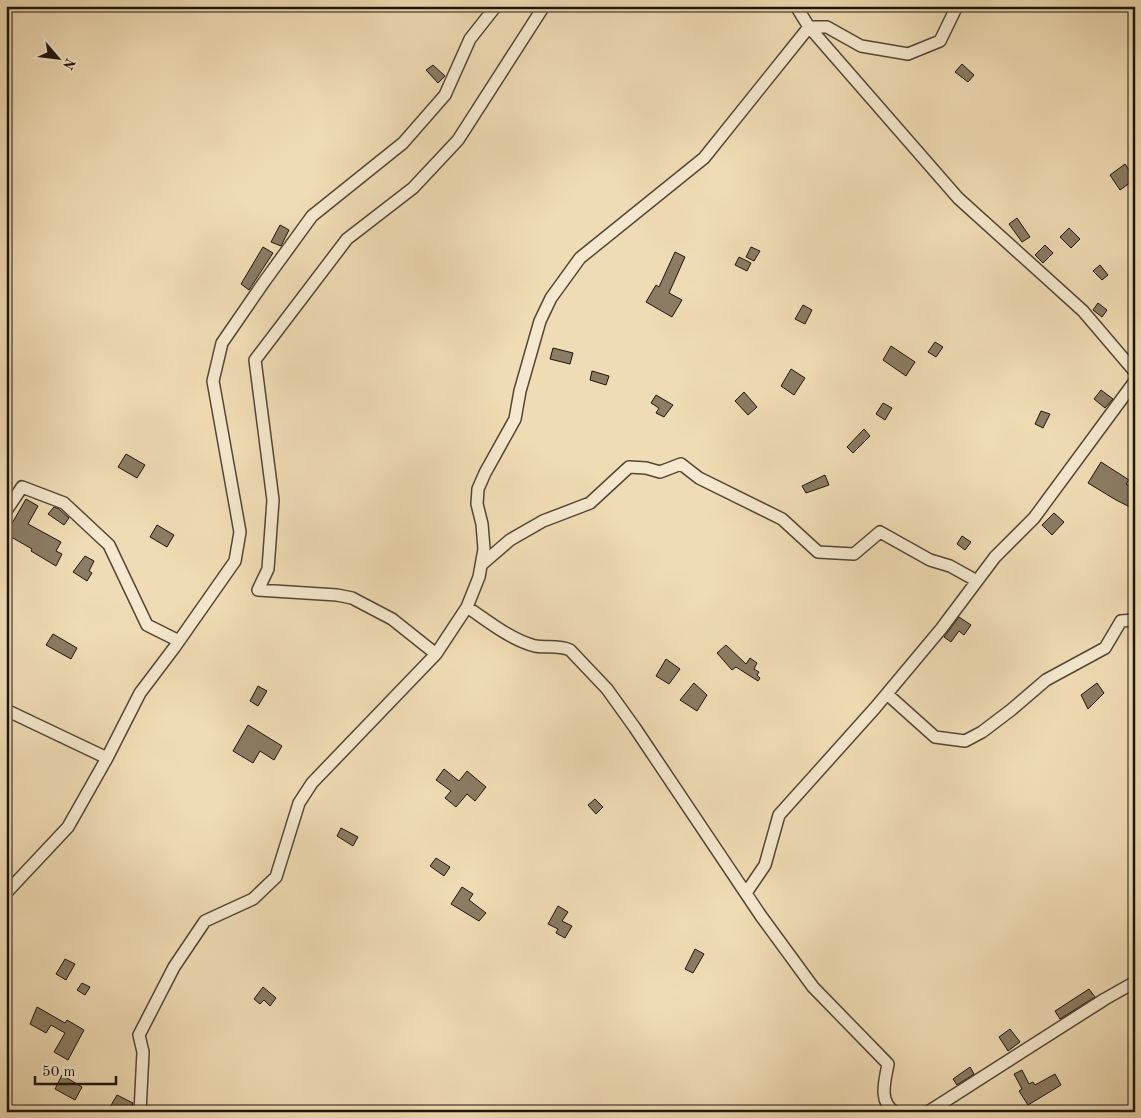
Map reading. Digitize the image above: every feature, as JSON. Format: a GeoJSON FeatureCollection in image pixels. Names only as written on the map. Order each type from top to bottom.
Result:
{"type":"FeatureCollection","features":[{"type":"Feature","properties":{"kind":"street"},"geometry":{"type":"LineString","coordinates":[[6,893],[68,827],[107,758],[140,693],[235,561],[240,532],[213,381],[222,343],[312,216],[404,143],[445,95],[470,39],[496,6]]}},
{"type":"Feature","properties":{"kind":"street"},"geometry":{"type":"LineString","coordinates":[[436,654],[392,619],[352,598],[337,595],[258,590],[268,568],[273,500],[255,360],[347,239],[413,188],[458,140],[544,6]]}},
{"type":"Feature","properties":{"kind":"street"},"geometry":{"type":"LineString","coordinates":[[796,6],[809,27],[958,198],[1083,311],[1135,372]]}},
{"type":"Feature","properties":{"kind":"street"},"geometry":{"type":"LineString","coordinates":[[809,27],[827,27],[861,46],[908,54],[940,41],[957,6]]}},
{"type":"Feature","properties":{"kind":"street"},"geometry":{"type":"LineString","coordinates":[[140,1112],[143,1052],[138,1035],[174,967],[205,921],[253,899],[276,877],[299,802],[312,783],[436,654],[467,607],[479,577],[484,550],[482,524],[477,504],[478,489],[514,419],[540,321],[552,298],[580,258],[704,158],[809,27]]}},
{"type":"Feature","properties":{"kind":"street"},"geometry":{"type":"LineString","coordinates":[[746,893],[765,865],[779,815],[887,694],[941,629],[995,557],[1034,518],[1135,382]]}},
{"type":"Feature","properties":{"kind":"street"},"geometry":{"type":"LineString","coordinates":[[481,565],[510,540],[543,521],[590,503],[629,467],[646,468],[660,472],[681,464],[699,478],[782,519],[818,552],[854,554],[880,532],[930,560],[950,566],[977,581]]}},
{"type":"Feature","properties":{"kind":"street"},"geometry":{"type":"LineString","coordinates":[[6,511],[22,486],[64,503],[108,545],[148,625],[179,641]]}},
{"type":"Feature","properties":{"kind":"street"},"geometry":{"type":"LineString","coordinates":[[467,607],[518,640],[536,646],[564,647],[570,650],[607,689],[746,893],[813,987],[888,1064],[884,1098],[895,1112]]}},
{"type":"Feature","properties":{"kind":"street"},"geometry":{"type":"LineString","coordinates":[[887,694],[935,737],[965,741],[990,726],[1046,680],[1105,648],[1121,621],[1135,620]]}},
{"type":"Feature","properties":{"kind":"street"},"geometry":{"type":"LineString","coordinates":[[6,710],[107,758]]}},
{"type":"Feature","properties":{"kind":"street"},"geometry":{"type":"LineString","coordinates":[[928,1112],[1072,1019],[1135,982]]}},
{"type":"Feature","properties":{"kind":"building"},"geometry":{"type":"Polygon","coordinates":[[[962,64],[974,75],[968,82],[955,72],[962,64]]]}},
{"type":"Feature","properties":{"kind":"building"},"geometry":{"type":"Polygon","coordinates":[[[433,65],[445,76],[438,83],[426,70],[433,65]]]}},
{"type":"Feature","properties":{"kind":"building"},"geometry":{"type":"Polygon","coordinates":[[[1125,164],[1135,179],[1120,190],[1110,175],[1125,164]]]}},
{"type":"Feature","properties":{"kind":"building"},"geometry":{"type":"Polygon","coordinates":[[[1017,218],[1030,237],[1022,242],[1009,224],[1017,218]]]}},
{"type":"Feature","properties":{"kind":"building"},"geometry":{"type":"Polygon","coordinates":[[[280,225],[289,230],[281,246],[271,242],[280,225]]]}},
{"type":"Feature","properties":{"kind":"building"},"geometry":{"type":"Polygon","coordinates":[[[1069,228],[1080,239],[1071,248],[1060,237],[1069,228]]]}},
{"type":"Feature","properties":{"kind":"building"},"geometry":{"type":"Polygon","coordinates":[[[1045,245],[1053,253],[1043,263],[1035,255],[1045,245]]]}},
{"type":"Feature","properties":{"kind":"building"},"geometry":{"type":"Polygon","coordinates":[[[263,247],[273,253],[249,290],[241,284],[263,247]]]}},
{"type":"Feature","properties":{"kind":"building"},"geometry":{"type":"Polygon","coordinates":[[[751,247],[760,251],[754,261],[746,257],[751,247]]]}},
{"type":"Feature","properties":{"kind":"building"},"geometry":{"type":"Polygon","coordinates":[[[675,252],[685,257],[669,293],[682,300],[672,317],[646,302],[656,285],[659,287],[675,252]]]}},
{"type":"Feature","properties":{"kind":"building"},"geometry":{"type":"Polygon","coordinates":[[[739,257],[751,263],[747,271],[735,265],[739,257]]]}},
{"type":"Feature","properties":{"kind":"building"},"geometry":{"type":"Polygon","coordinates":[[[1100,265],[1108,275],[1102,280],[1093,271],[1100,265]]]}},
{"type":"Feature","properties":{"kind":"building"},"geometry":{"type":"Polygon","coordinates":[[[1098,303],[1107,310],[1102,317],[1093,310],[1098,303]]]}},
{"type":"Feature","properties":{"kind":"building"},"geometry":{"type":"Polygon","coordinates":[[[803,305],[812,310],[805,324],[795,319],[803,305]]]}},
{"type":"Feature","properties":{"kind":"building"},"geometry":{"type":"Polygon","coordinates":[[[935,342],[943,347],[936,357],[928,352],[935,342]]]}},
{"type":"Feature","properties":{"kind":"building"},"geometry":{"type":"Polygon","coordinates":[[[891,346],[915,362],[906,376],[883,360],[891,346]]]}},
{"type":"Feature","properties":{"kind":"building"},"geometry":{"type":"Polygon","coordinates":[[[553,348],[573,353],[570,364],[550,359],[553,348]]]}},
{"type":"Feature","properties":{"kind":"building"},"geometry":{"type":"Polygon","coordinates":[[[791,369],[805,378],[794,395],[781,386],[791,369]]]}},
{"type":"Feature","properties":{"kind":"building"},"geometry":{"type":"Polygon","coordinates":[[[592,371],[609,376],[606,385],[590,380],[592,371]]]}},
{"type":"Feature","properties":{"kind":"building"},"geometry":{"type":"Polygon","coordinates":[[[1101,390],[1113,399],[1105,408],[1094,399],[1101,390]]]}},
{"type":"Feature","properties":{"kind":"building"},"geometry":{"type":"Polygon","coordinates":[[[744,392],[757,407],[748,415],[735,401],[744,392]]]}},
{"type":"Feature","properties":{"kind":"building"},"geometry":{"type":"Polygon","coordinates":[[[656,395],[673,405],[664,417],[656,413],[659,408],[651,403],[656,395]]]}},
{"type":"Feature","properties":{"kind":"building"},"geometry":{"type":"Polygon","coordinates":[[[883,403],[892,408],[885,420],[876,414],[883,403]]]}},
{"type":"Feature","properties":{"kind":"building"},"geometry":{"type":"Polygon","coordinates":[[[1041,411],[1050,414],[1043,428],[1035,424],[1041,411]]]}},
{"type":"Feature","properties":{"kind":"building"},"geometry":{"type":"Polygon","coordinates":[[[864,429],[870,436],[853,453],[847,447],[864,429]]]}},
{"type":"Feature","properties":{"kind":"building"},"geometry":{"type":"Polygon","coordinates":[[[126,454],[145,465],[137,478],[118,467],[126,454]]]}},
{"type":"Feature","properties":{"kind":"building"},"geometry":{"type":"Polygon","coordinates":[[[1101,462],[1129,480],[1126,484],[1135,490],[1135,504],[1132,508],[1088,483],[1101,462]]]}},
{"type":"Feature","properties":{"kind":"building"},"geometry":{"type":"Polygon","coordinates":[[[825,475],[829,485],[806,493],[802,486],[825,475]]]}},
{"type":"Feature","properties":{"kind":"building"},"geometry":{"type":"Polygon","coordinates":[[[26,499],[38,506],[28,524],[61,542],[56,551],[62,554],[56,566],[6,534],[6,523],[11,525],[26,499]]]}},
{"type":"Feature","properties":{"kind":"building"},"geometry":{"type":"Polygon","coordinates":[[[54,507],[69,518],[64,525],[48,514],[54,507]]]}},
{"type":"Feature","properties":{"kind":"building"},"geometry":{"type":"Polygon","coordinates":[[[1054,513],[1064,522],[1052,535],[1042,525],[1054,513]]]}},
{"type":"Feature","properties":{"kind":"building"},"geometry":{"type":"Polygon","coordinates":[[[157,525],[174,535],[167,547],[150,537],[157,525]]]}},
{"type":"Feature","properties":{"kind":"building"},"geometry":{"type":"Polygon","coordinates":[[[962,536],[971,542],[965,550],[957,544],[962,536]]]}},
{"type":"Feature","properties":{"kind":"building"},"geometry":{"type":"Polygon","coordinates":[[[85,556],[94,561],[89,571],[92,573],[87,581],[73,572],[85,556]]]}},
{"type":"Feature","properties":{"kind":"building"},"geometry":{"type":"Polygon","coordinates":[[[959,617],[971,625],[964,635],[959,631],[951,642],[944,637],[959,617]]]}},
{"type":"Feature","properties":{"kind":"building"},"geometry":{"type":"Polygon","coordinates":[[[53,634],[77,648],[71,659],[46,645],[53,634]]]}},
{"type":"Feature","properties":{"kind":"building"},"geometry":{"type":"Polygon","coordinates":[[[726,645],[746,664],[750,658],[757,663],[754,669],[759,672],[757,675],[760,678],[758,681],[736,667],[732,670],[717,653],[726,645]]]}},
{"type":"Feature","properties":{"kind":"building"},"geometry":{"type":"Polygon","coordinates":[[[666,659],[680,669],[669,684],[656,676],[666,659]]]}},
{"type":"Feature","properties":{"kind":"building"},"geometry":{"type":"Polygon","coordinates":[[[694,683],[707,695],[697,711],[680,700],[694,683]]]}},
{"type":"Feature","properties":{"kind":"building"},"geometry":{"type":"Polygon","coordinates":[[[1097,683],[1104,693],[1088,709],[1081,695],[1097,683]]]}},
{"type":"Feature","properties":{"kind":"building"},"geometry":{"type":"Polygon","coordinates":[[[258,686],[267,691],[258,706],[250,701],[258,686]]]}},
{"type":"Feature","properties":{"kind":"building"},"geometry":{"type":"Polygon","coordinates":[[[248,725],[282,746],[274,760],[260,751],[253,763],[233,751],[248,725]]]}},
{"type":"Feature","properties":{"kind":"building"},"geometry":{"type":"Polygon","coordinates":[[[444,769],[459,781],[467,771],[486,787],[475,801],[467,794],[456,807],[445,798],[451,791],[436,780],[444,769]]]}},
{"type":"Feature","properties":{"kind":"building"},"geometry":{"type":"Polygon","coordinates":[[[595,799],[603,807],[596,814],[588,805],[595,799]]]}},
{"type":"Feature","properties":{"kind":"building"},"geometry":{"type":"Polygon","coordinates":[[[341,828],[358,837],[353,846],[337,836],[341,828]]]}},
{"type":"Feature","properties":{"kind":"building"},"geometry":{"type":"Polygon","coordinates":[[[436,858],[450,867],[444,876],[430,866],[436,858]]]}},
{"type":"Feature","properties":{"kind":"building"},"geometry":{"type":"Polygon","coordinates":[[[462,887],[473,894],[469,900],[486,913],[479,921],[451,904],[462,887]]]}},
{"type":"Feature","properties":{"kind":"building"},"geometry":{"type":"Polygon","coordinates":[[[558,906],[568,912],[562,921],[572,926],[565,938],[556,933],[558,929],[548,924],[558,906]]]}},
{"type":"Feature","properties":{"kind":"building"},"geometry":{"type":"Polygon","coordinates":[[[695,949],[704,954],[693,973],[685,969],[695,949]]]}},
{"type":"Feature","properties":{"kind":"building"},"geometry":{"type":"Polygon","coordinates":[[[65,959],[75,964],[66,980],[56,974],[65,959]]]}},
{"type":"Feature","properties":{"kind":"building"},"geometry":{"type":"Polygon","coordinates":[[[82,983],[90,987],[85,995],[77,990],[82,983]]]}},
{"type":"Feature","properties":{"kind":"building"},"geometry":{"type":"Polygon","coordinates":[[[263,987],[276,998],[270,1006],[264,1000],[260,1004],[254,999],[263,987]]]}},
{"type":"Feature","properties":{"kind":"building"},"geometry":{"type":"Polygon","coordinates":[[[1089,989],[1095,997],[1060,1019],[1055,1011],[1089,989]]]}},
{"type":"Feature","properties":{"kind":"building"},"geometry":{"type":"Polygon","coordinates":[[[37,1007],[65,1023],[67,1020],[84,1030],[68,1060],[54,1052],[65,1033],[51,1025],[46,1033],[30,1024],[37,1007]]]}},
{"type":"Feature","properties":{"kind":"building"},"geometry":{"type":"Polygon","coordinates":[[[1010,1029],[1020,1042],[1008,1051],[999,1037],[1010,1029]]]}},
{"type":"Feature","properties":{"kind":"building"},"geometry":{"type":"Polygon","coordinates":[[[970,1067],[974,1074],[957,1085],[953,1079],[970,1067]]]}},
{"type":"Feature","properties":{"kind":"building"},"geometry":{"type":"Polygon","coordinates":[[[1022,1070],[1029,1084],[1033,1082],[1035,1085],[1055,1074],[1061,1085],[1028,1105],[1019,1091],[1022,1089],[1014,1074],[1022,1070]]]}},
{"type":"Feature","properties":{"kind":"building"},"geometry":{"type":"Polygon","coordinates":[[[62,1075],[82,1087],[75,1100],[55,1089],[62,1075]]]}},
{"type":"Feature","properties":{"kind":"building"},"geometry":{"type":"Polygon","coordinates":[[[117,1095],[133,1103],[130,1112],[107,1112],[117,1095]]]}}]}
